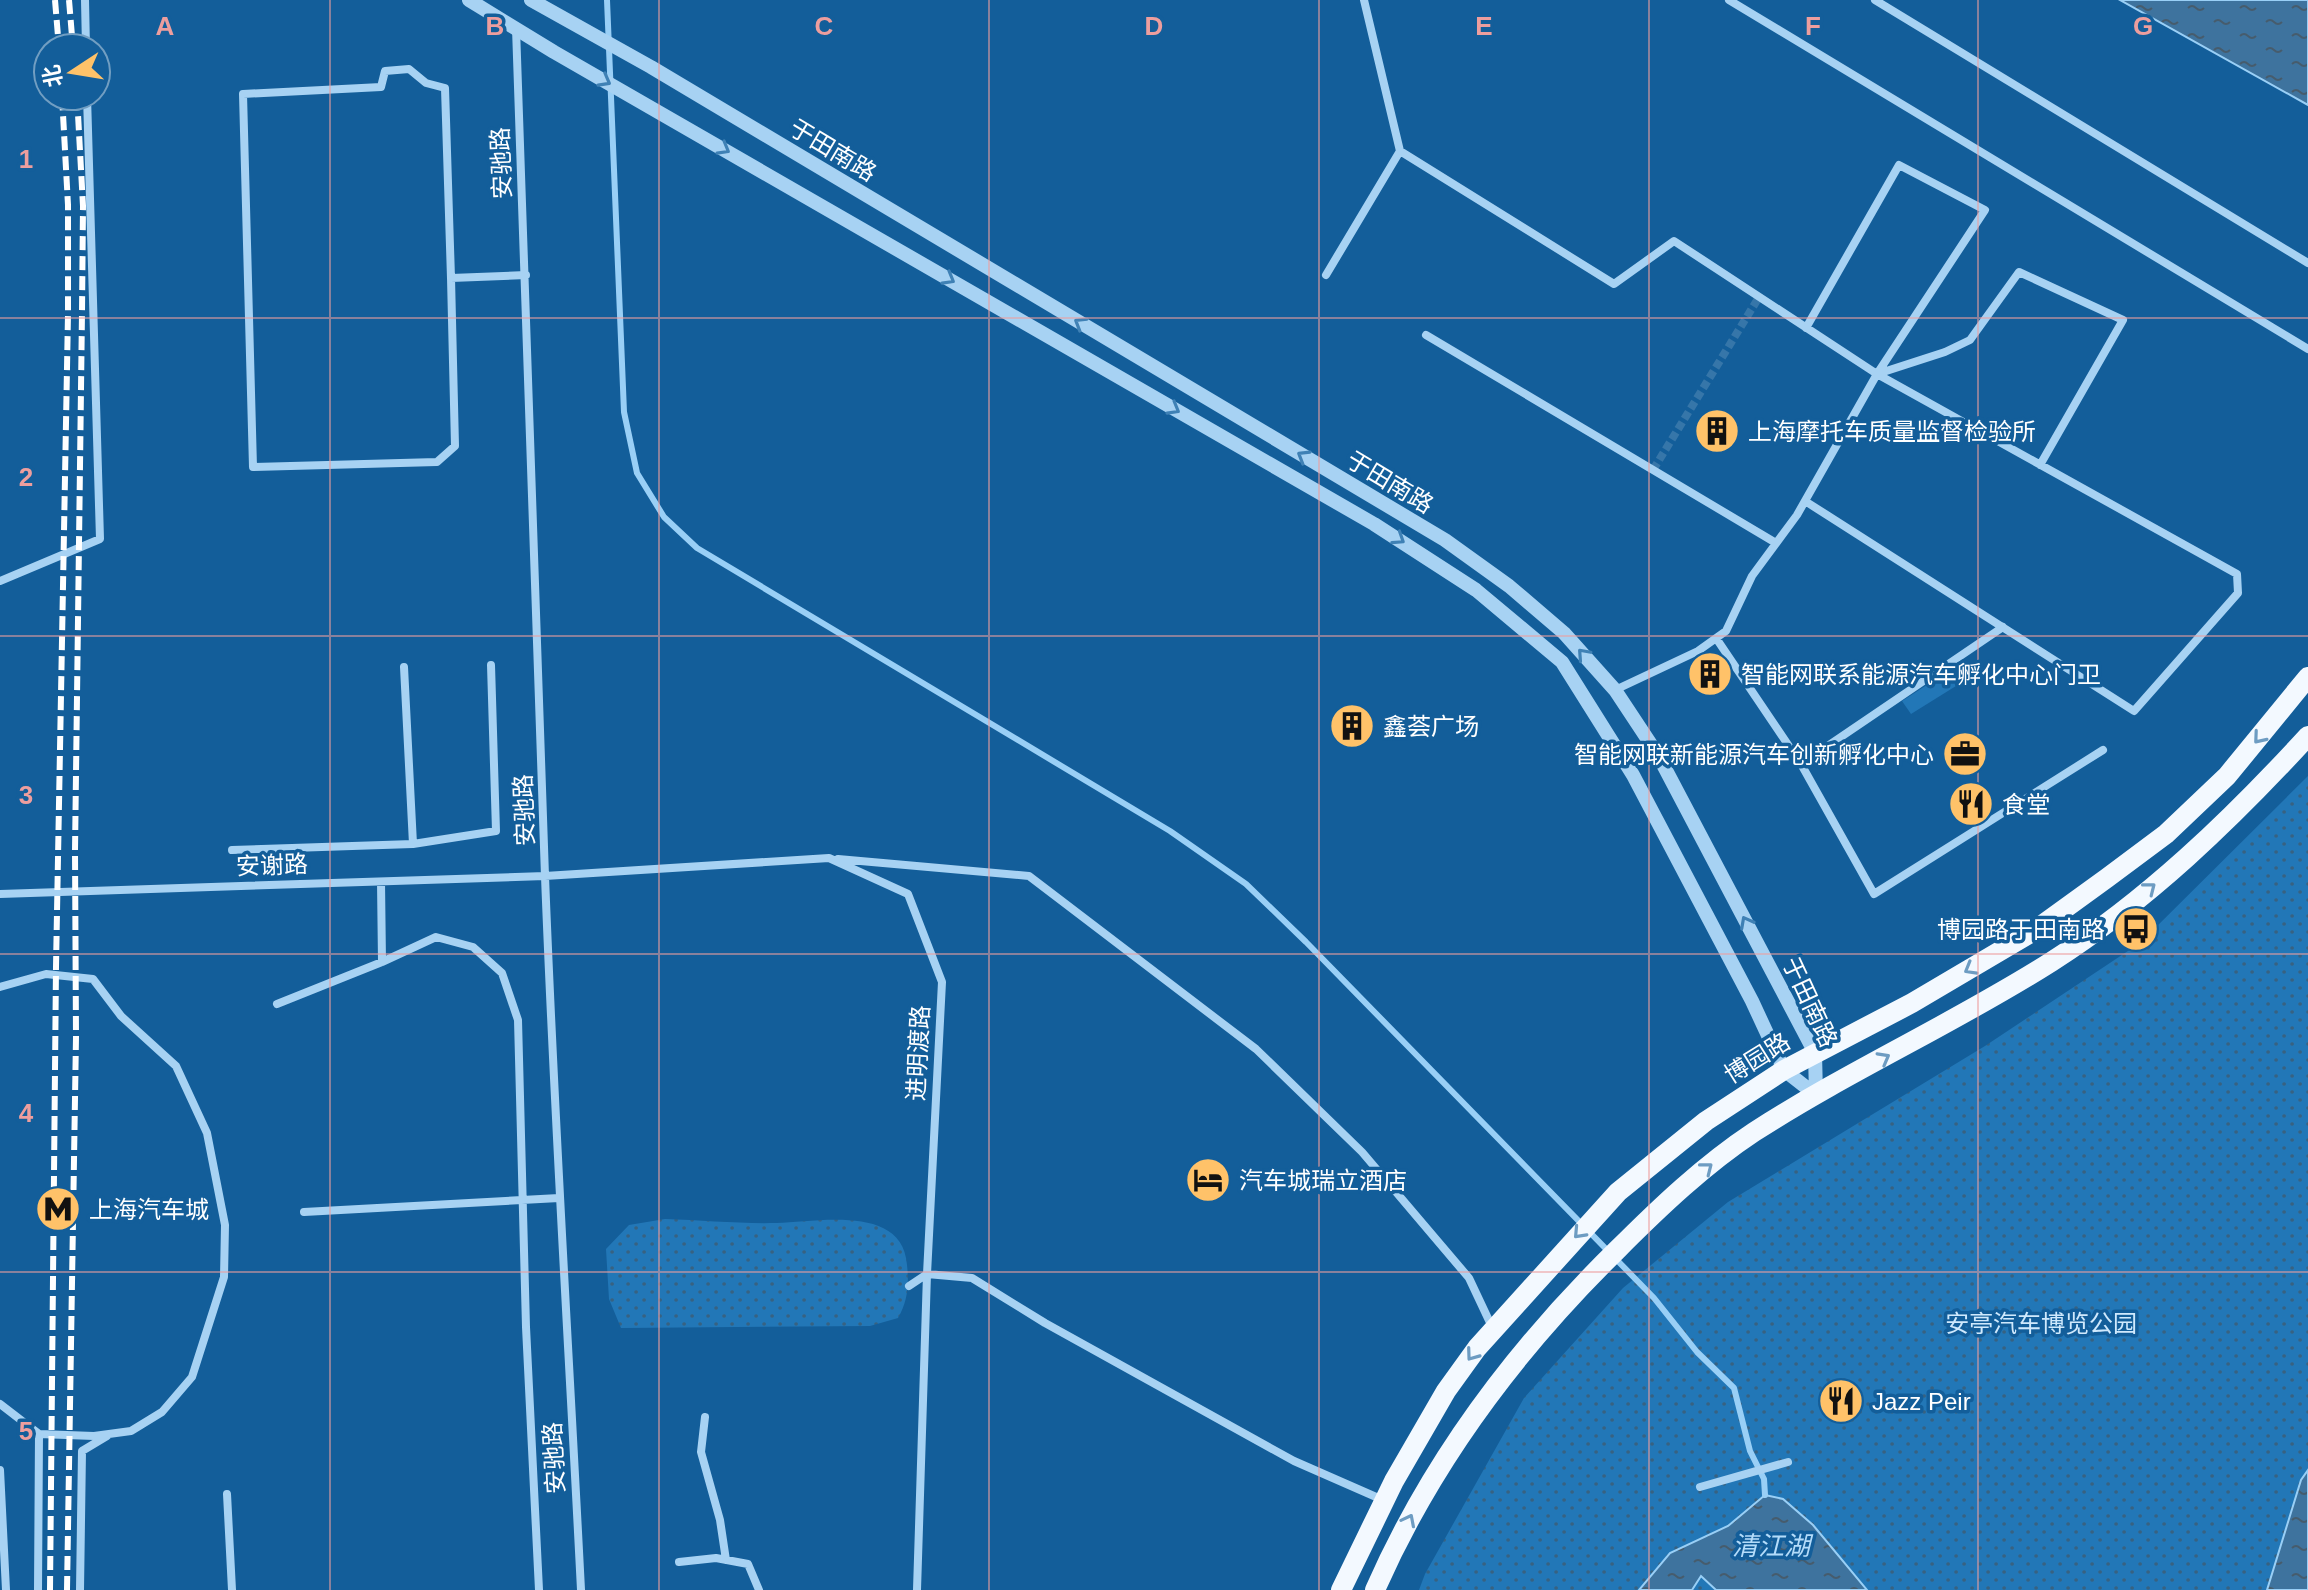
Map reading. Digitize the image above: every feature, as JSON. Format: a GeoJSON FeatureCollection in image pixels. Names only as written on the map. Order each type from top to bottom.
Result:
{"type":"FeatureCollection","features":[{"type":"Feature","properties":{"kind":"main road","name":"博园路"},"geometry":{"type":"LineString","coordinates":[[1341,1590],[1384,1500],[1436,1406],[1493,1329],[1618,1192],[1706,1121],[1784,1070],[1912,1003],[2034,931],[2166,834],[2227,776],[2308,677]]}},
{"type":"Feature","properties":{"kind":"main road"},"geometry":{"type":"LineString","coordinates":[[1375,1590],[1420,1497],[1462,1432],[1523,1349],[1570,1296],[1648,1219],[1753,1133],[2054,960],[2190,857],[2257,792],[2308,736]]}},
{"type":"Feature","properties":{"kind":"street"},"geometry":{"type":"LineString","coordinates":[[85,0],[86,32]]}},
{"type":"Feature","properties":{"kind":"street","name":"于田南路"},"geometry":{"type":"LineString","coordinates":[[469,0],[554,52],[1374,524],[1476,590],[1562,662],[1633,775],[1752,1001],[1784,1070],[1816,1095]]}},
{"type":"Feature","properties":{"kind":"street","name":"于田南路"},"geometry":{"type":"LineString","coordinates":[[531,0],[651,67],[1445,540],[1509,586],[1564,633],[1615,690],[1658,755],[1815,1053],[1816,1095]]}},
{"type":"Feature","properties":{"kind":"street"},"geometry":{"type":"LineString","coordinates":[[1326,275],[1400,151],[1364,0]]}},
{"type":"Feature","properties":{"kind":"street"},"geometry":{"type":"LineString","coordinates":[[1729,0],[2308,349]]}},
{"type":"Feature","properties":{"kind":"street"},"geometry":{"type":"LineString","coordinates":[[1875,0],[2308,263]]}},
{"type":"Feature","properties":{"kind":"street","name":"安驰路"},"geometry":{"type":"LineString","coordinates":[[516,28],[545,876],[581,1590]]}},
{"type":"Feature","properties":{"kind":"street"},"geometry":{"type":"LineString","coordinates":[[409,69],[426,83],[445,88],[451,278],[455,446],[437,462],[253,467],[243,94],[381,87],[385,71],[409,69]]}},
{"type":"Feature","properties":{"kind":"street"},"geometry":{"type":"LineString","coordinates":[[0,581],[100,539],[87,112]]}},
{"type":"Feature","properties":{"kind":"street"},"geometry":{"type":"LineString","coordinates":[[1400,151],[1614,284],[1674,241],[1877,374],[2237,574],[2238,593],[2134,711],[1805,501]]}},
{"type":"Feature","properties":{"kind":"street"},"geometry":{"type":"LineString","coordinates":[[1615,690],[1698,651],[1726,631],[1752,576],[1805,501],[1877,374],[1985,210],[1899,165],[1806,328]]}},
{"type":"Feature","properties":{"kind":"street"},"geometry":{"type":"LineString","coordinates":[[1877,374],[1945,352],[1970,340],[2019,272],[2123,320],[2040,465]]}},
{"type":"Feature","properties":{"kind":"street"},"geometry":{"type":"LineString","coordinates":[[451,278],[526,275]]}},
{"type":"Feature","properties":{"kind":"street"},"geometry":{"type":"LineString","coordinates":[[1426,335],[1776,543]]}},
{"type":"Feature","properties":{"kind":"street"},"geometry":{"type":"LineString","coordinates":[[1247,451],[1258,429]]}},
{"type":"Feature","properties":{"kind":"street"},"geometry":{"type":"LineString","coordinates":[[1801,764],[2003,627]]}},
{"type":"Feature","properties":{"kind":"street"},"geometry":{"type":"LineString","coordinates":[[1716,638],[1801,764],[1874,894],[2103,750]]}},
{"type":"Feature","properties":{"kind":"street"},"geometry":{"type":"LineString","coordinates":[[232,850],[413,844],[496,831],[491,665]]}},
{"type":"Feature","properties":{"kind":"street"},"geometry":{"type":"LineString","coordinates":[[404,667],[413,844]]}},
{"type":"Feature","properties":{"kind":"street"},"geometry":{"type":"LineString","coordinates":[[829,858],[1029,876],[1256,1049],[1362,1152],[1469,1278],[1493,1329]]}},
{"type":"Feature","properties":{"kind":"street","name":"进明渡路"},"geometry":{"type":"LineString","coordinates":[[545,876],[829,858],[908,894],[942,982],[927,1274],[917,1590]]}},
{"type":"Feature","properties":{"kind":"street","name":"安谢路"},"geometry":{"type":"LineString","coordinates":[[0,894],[545,876]]}},
{"type":"Feature","properties":{"kind":"street"},"geometry":{"type":"LineString","coordinates":[[381,882],[382,962]]}},
{"type":"Feature","properties":{"kind":"street"},"geometry":{"type":"LineString","coordinates":[[277,1004],[436,937],[473,947],[502,973],[518,1020],[526,1327],[539,1590]]}},
{"type":"Feature","properties":{"kind":"street"},"geometry":{"type":"LineString","coordinates":[[0,987],[46,974],[93,979],[121,1016],[176,1066],[207,1133],[225,1225],[224,1277],[192,1377],[162,1412],[131,1431],[94,1436],[39,1434],[0,1404]]}},
{"type":"Feature","properties":{"kind":"street"},"geometry":{"type":"LineString","coordinates":[[304,1212],[559,1198]]}},
{"type":"Feature","properties":{"kind":"street"},"geometry":{"type":"LineString","coordinates":[[909,1286],[927,1274],[972,1278],[1045,1323],[1294,1461],[1384,1500]]}},
{"type":"Feature","properties":{"kind":"street"},"geometry":{"type":"LineString","coordinates":[[705,1417],[701,1452],[720,1520],[726,1560]]}},
{"type":"Feature","properties":{"kind":"street"},"geometry":{"type":"LineString","coordinates":[[38,1590],[39,1434]]}},
{"type":"Feature","properties":{"kind":"street"},"geometry":{"type":"LineString","coordinates":[[80,1590],[82,1451],[111,1434]]}},
{"type":"Feature","properties":{"kind":"street"},"geometry":{"type":"LineString","coordinates":[[1700,1487],[1788,1462]]}},
{"type":"Feature","properties":{"kind":"street"},"geometry":{"type":"LineString","coordinates":[[0,1470],[6,1590]]}},
{"type":"Feature","properties":{"kind":"street"},"geometry":{"type":"LineString","coordinates":[[227,1494],[232,1590]]}},
{"type":"Feature","properties":{"kind":"street"},"geometry":{"type":"LineString","coordinates":[[679,1562],[716,1558],[748,1564],[759,1590]]}},
{"type":"Feature","properties":{"kind":"green space"},"geometry":{"type":"Polygon","coordinates":[[[1955,667],[1964,681],[1911,714],[1902,701],[1955,667]]]}},
{"type":"Feature","properties":{"kind":"green space","name":"安亭汽车博览公园"},"geometry":{"type":"Polygon","coordinates":[[[2308,776],[2308,1590],[1419,1590],[1425,1574],[1524,1398],[1623,1288],[1728,1202],[1985,1046],[2140,943],[2308,776]]]}},
{"type":"Feature","properties":{"kind":"green space"},"geometry":{"type":"Polygon","coordinates":[[[665,1219],[763,1223],[835,1220],[875,1225],[891,1233],[902,1246],[908,1279],[904,1305],[898,1318],[870,1326],[621,1328],[609,1299],[606,1249],[629,1225],[665,1219]]]}},
{"type":"Feature","properties":{"kind":"water"},"geometry":{"type":"Polygon","coordinates":[[[2120,0],[2308,0],[2308,105],[2120,0]]]}},
{"type":"Feature","properties":{"kind":"water"},"geometry":{"type":"Polygon","coordinates":[[[2308,1470],[2308,1590],[2267,1590],[2301,1480],[2308,1470]]]}},
{"type":"Feature","properties":{"kind":"water","name":"清江湖"},"geometry":{"type":"Polygon","coordinates":[[[1765,1495],[1783,1499],[1813,1525],[1867,1590],[1716,1590],[1701,1576],[1692,1590],[1639,1590],[1670,1553],[1728,1526],[1765,1495]]]}},
{"type":"Feature","properties":{"kind":"waterway"},"geometry":{"type":"LineString","coordinates":[[607,0],[624,412],[637,473],[664,517],[697,548],[1170,831],[1246,884],[1654,1298],[1697,1352],[1734,1388],[1750,1451],[1764,1479],[1765,1495]]}},
{"type":"Feature","properties":{"kind":"tunnel"},"geometry":{"type":"LineString","coordinates":[[1653,470],[1759,297]]}},
{"type":"Feature","properties":{"kind":"railway"},"geometry":{"type":"LineString","coordinates":[[55,0],[58,32]]}},
{"type":"Feature","properties":{"kind":"railway"},"geometry":{"type":"LineString","coordinates":[[69,0],[72,32]]}},
{"type":"Feature","properties":{"kind":"railway"},"geometry":{"type":"LineString","coordinates":[[50,1590],[56,967],[68,314],[68,205],[63,112]]}},
{"type":"Feature","properties":{"kind":"railway"},"geometry":{"type":"LineString","coordinates":[[67,1590],[76,1037],[75,851],[83,206],[78,112]]}},
{"type":"Feature","properties":{"kind":"place","name":"上海摩托车质量监督检验所"},"geometry":{"type":"Point","coordinates":[1717,431]}},
{"type":"Feature","properties":{"kind":"place","name":"智能网联系能源汽车孵化中心门卫"},"geometry":{"type":"Point","coordinates":[1710,674]}},
{"type":"Feature","properties":{"kind":"place","name":"鑫荟广场"},"geometry":{"type":"Point","coordinates":[1352,726]}},
{"type":"Feature","properties":{"kind":"place","name":"智能网联新能源汽车创新孵化中心"},"geometry":{"type":"Point","coordinates":[1965,754]}},
{"type":"Feature","properties":{"kind":"place","name":"食堂"},"geometry":{"type":"Point","coordinates":[1971,804]}},
{"type":"Feature","properties":{"kind":"place","name":"博园路于田南路"},"geometry":{"type":"Point","coordinates":[2136,929]}},
{"type":"Feature","properties":{"kind":"place","name":"汽车城瑞立酒店"},"geometry":{"type":"Point","coordinates":[1208,1180]}},
{"type":"Feature","properties":{"kind":"place","name":"上海汽车城"},"geometry":{"type":"Point","coordinates":[58,1209]}},
{"type":"Feature","properties":{"kind":"place","name":"Jazz Peir"},"geometry":{"type":"Point","coordinates":[1841,1401]}}]}
